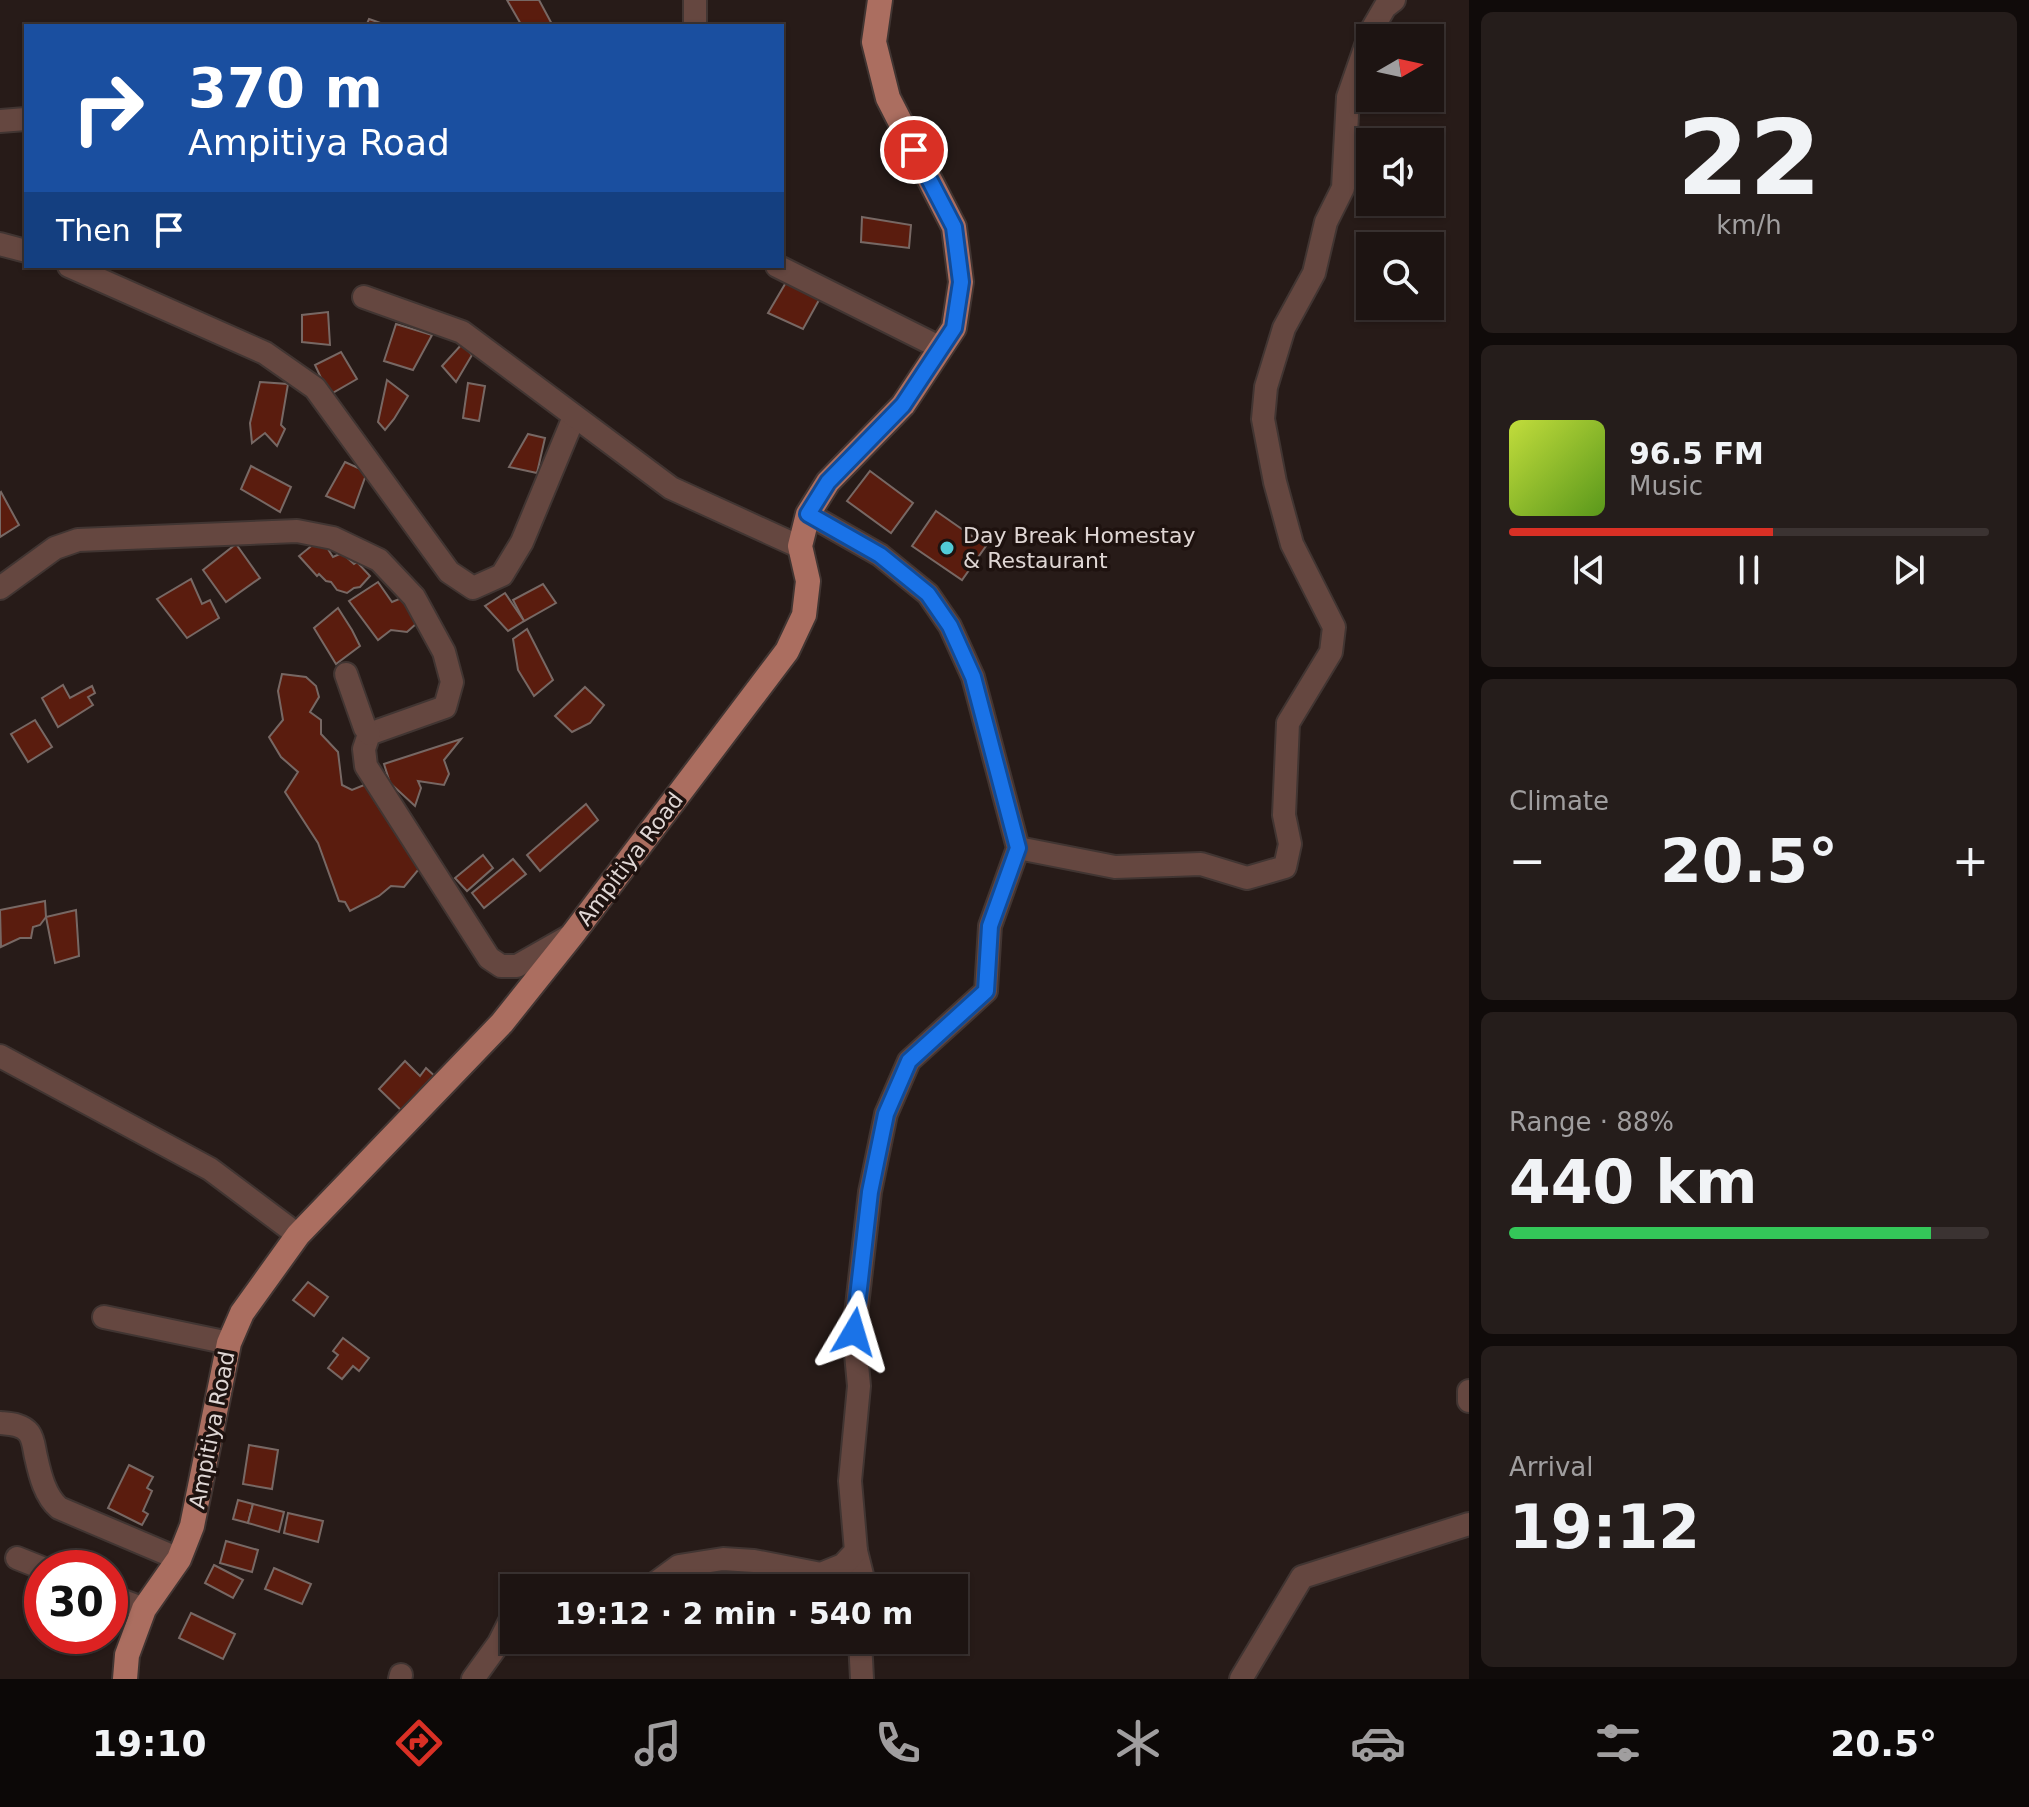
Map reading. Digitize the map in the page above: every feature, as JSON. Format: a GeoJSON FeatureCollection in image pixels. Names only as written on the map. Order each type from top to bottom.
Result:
{"type":"FeatureCollection","features":[{"type":"Feature","properties":{"kind":"main road","name":"Ampitiya Road"},"geometry":{"type":"LineString","coordinates":[[125,1679],[127,1655],[144,1609],[179,1559],[192,1526],[229,1343],[242,1313],[298,1235],[502,1023],[787,651],[804,615],[808,581],[800,546],[808,514],[828,482],[903,405],[954,328],[961,282],[954,227],[888,98],[874,42],[880,0]]}},
{"type":"Feature","properties":{"kind":"street"},"geometry":{"type":"LineString","coordinates":[[695,0],[695,24]]}},
{"type":"Feature","properties":{"kind":"street"},"geometry":{"type":"LineString","coordinates":[[1018,848],[1115,867],[1201,864],[1247,878],[1285,867],[1290,844],[1284,815],[1288,723],[1331,652],[1334,627],[1292,544],[1275,482],[1263,419],[1266,387],[1284,328],[1314,273],[1326,222],[1343,188],[1348,97],[1371,31],[1385,7],[1394,0]]}},
{"type":"Feature","properties":{"kind":"street"},"geometry":{"type":"LineString","coordinates":[[0,121],[24,119]]}},
{"type":"Feature","properties":{"kind":"street"},"geometry":{"type":"LineString","coordinates":[[0,244],[24,250]]}},
{"type":"Feature","properties":{"kind":"street"},"geometry":{"type":"LineString","coordinates":[[74,268],[265,353],[315,388],[449,572],[473,588],[502,575],[522,542],[574,417]]}},
{"type":"Feature","properties":{"kind":"street"},"geometry":{"type":"LineString","coordinates":[[781,268],[941,348]]}},
{"type":"Feature","properties":{"kind":"street"},"geometry":{"type":"LineString","coordinates":[[364,297],[462,332],[671,488],[800,546]]}},
{"type":"Feature","properties":{"kind":"street"},"geometry":{"type":"LineString","coordinates":[[808,514],[880,555],[928,594],[950,626],[973,677],[1018,848],[990,926],[986,991],[909,1061],[886,1114],[870,1192],[854,1332],[859,1386],[850,1481],[849,1558],[861,1574]]}},
{"type":"Feature","properties":{"kind":"street"},"geometry":{"type":"LineString","coordinates":[[0,588],[55,548],[78,540],[297,531],[333,538],[379,560],[414,597],[444,652],[452,682],[445,707],[369,734]]}},
{"type":"Feature","properties":{"kind":"street"},"geometry":{"type":"LineString","coordinates":[[346,674],[369,734]]}},
{"type":"Feature","properties":{"kind":"street"},"geometry":{"type":"LineString","coordinates":[[369,734],[364,749],[366,766],[489,958],[501,966],[517,966],[573,934]]}},
{"type":"Feature","properties":{"kind":"street"},"geometry":{"type":"LineString","coordinates":[[0,1056],[210,1169],[298,1235]]}},
{"type":"Feature","properties":{"kind":"street"},"geometry":{"type":"LineString","coordinates":[[104,1317],[229,1343]]}},
{"type":"Feature","properties":{"kind":"street"},"geometry":{"type":"LineString","coordinates":[[1469,1391],[1469,1401]]}},
{"type":"Feature","properties":{"kind":"street"},"geometry":{"type":"LineString","coordinates":[[0,1423],[14,1424],[28,1431],[46,1491],[59,1508],[179,1559]]}},
{"type":"Feature","properties":{"kind":"street"},"geometry":{"type":"LineString","coordinates":[[1241,1679],[1302,1577],[1469,1524]]}},
{"type":"Feature","properties":{"kind":"street"},"geometry":{"type":"LineString","coordinates":[[17,1558],[24,1561]]}},
{"type":"Feature","properties":{"kind":"street"},"geometry":{"type":"LineString","coordinates":[[668,1574],[679,1566],[723,1559],[754,1561],[821,1574],[849,1558]]}},
{"type":"Feature","properties":{"kind":"street"},"geometry":{"type":"LineString","coordinates":[[128,1603],[144,1609]]}},
{"type":"Feature","properties":{"kind":"street"},"geometry":{"type":"LineString","coordinates":[[473,1679],[500,1641]]}},
{"type":"Feature","properties":{"kind":"street"},"geometry":{"type":"LineString","coordinates":[[861,1654],[862,1679]]}},
{"type":"Feature","properties":{"kind":"building"},"geometry":{"type":"Polygon","coordinates":[[[507,0],[539,0],[552,24],[521,24],[507,0]]]}},
{"type":"Feature","properties":{"kind":"building"},"geometry":{"type":"Polygon","coordinates":[[[369,19],[383,24],[367,24],[369,19]]]}},
{"type":"Feature","properties":{"kind":"building"},"geometry":{"type":"Polygon","coordinates":[[[862,217],[911,225],[909,248],[861,242],[862,217]]]}},
{"type":"Feature","properties":{"kind":"building"},"geometry":{"type":"Polygon","coordinates":[[[788,279],[819,300],[803,329],[768,313],[788,279]]]}},
{"type":"Feature","properties":{"kind":"building"},"geometry":{"type":"Polygon","coordinates":[[[328,312],[330,345],[302,342],[302,315],[328,312]]]}},
{"type":"Feature","properties":{"kind":"building"},"geometry":{"type":"Polygon","coordinates":[[[396,324],[432,335],[413,370],[384,361],[396,324]]]}},
{"type":"Feature","properties":{"kind":"building"},"geometry":{"type":"Polygon","coordinates":[[[462,344],[472,355],[456,382],[442,366],[462,344]]]}},
{"type":"Feature","properties":{"kind":"building"},"geometry":{"type":"Polygon","coordinates":[[[341,352],[357,379],[329,395],[315,365],[341,352]]]}},
{"type":"Feature","properties":{"kind":"building"},"geometry":{"type":"Polygon","coordinates":[[[387,380],[408,396],[385,430],[378,422],[387,380]]]}},
{"type":"Feature","properties":{"kind":"building"},"geometry":{"type":"Polygon","coordinates":[[[260,382],[288,384],[281,425],[285,429],[277,446],[265,433],[252,443],[250,423],[260,382]]]}},
{"type":"Feature","properties":{"kind":"building"},"geometry":{"type":"Polygon","coordinates":[[[468,383],[485,386],[479,421],[463,418],[468,383]]]}},
{"type":"Feature","properties":{"kind":"building"},"geometry":{"type":"Polygon","coordinates":[[[528,434],[545,438],[537,473],[509,467],[528,434]]]}},
{"type":"Feature","properties":{"kind":"building"},"geometry":{"type":"Polygon","coordinates":[[[345,462],[367,472],[354,508],[326,496],[345,462]]]}},
{"type":"Feature","properties":{"kind":"building"},"geometry":{"type":"Polygon","coordinates":[[[251,466],[291,487],[280,512],[241,489],[251,466]]]}},
{"type":"Feature","properties":{"kind":"building"},"geometry":{"type":"Polygon","coordinates":[[[870,471],[913,503],[891,533],[847,501],[870,471]]]}},
{"type":"Feature","properties":{"kind":"building"},"geometry":{"type":"Polygon","coordinates":[[[0,493],[19,525],[0,537],[0,493]]]}},
{"type":"Feature","properties":{"kind":"building"},"geometry":{"type":"Polygon","coordinates":[[[936,511],[986,546],[962,580],[912,546],[936,511]]]}},
{"type":"Feature","properties":{"kind":"building"},"geometry":{"type":"Polygon","coordinates":[[[315,543],[326,546],[333,557],[342,553],[354,564],[357,562],[370,576],[360,587],[347,593],[337,590],[331,582],[319,574],[317,576],[299,556],[315,543]]]}},
{"type":"Feature","properties":{"kind":"building"},"geometry":{"type":"Polygon","coordinates":[[[236,544],[260,578],[226,602],[203,570],[236,544]]]}},
{"type":"Feature","properties":{"kind":"building"},"geometry":{"type":"Polygon","coordinates":[[[191,579],[202,604],[210,600],[219,618],[187,638],[157,599],[191,579]]]}},
{"type":"Feature","properties":{"kind":"building"},"geometry":{"type":"Polygon","coordinates":[[[378,582],[392,602],[404,597],[417,623],[407,632],[391,630],[378,640],[349,601],[378,582]]]}},
{"type":"Feature","properties":{"kind":"building"},"geometry":{"type":"Polygon","coordinates":[[[543,584],[556,603],[524,621],[513,600],[543,584]]]}},
{"type":"Feature","properties":{"kind":"building"},"geometry":{"type":"Polygon","coordinates":[[[505,593],[524,621],[508,631],[485,606],[505,593]]]}},
{"type":"Feature","properties":{"kind":"building"},"geometry":{"type":"Polygon","coordinates":[[[338,608],[360,646],[336,664],[314,628],[338,608]]]}},
{"type":"Feature","properties":{"kind":"building"},"geometry":{"type":"Polygon","coordinates":[[[527,629],[553,680],[534,696],[518,670],[513,639],[527,629]]]}},
{"type":"Feature","properties":{"kind":"building"},"geometry":{"type":"Polygon","coordinates":[[[282,674],[306,677],[316,686],[319,697],[310,712],[321,720],[321,734],[338,752],[342,785],[352,790],[374,781],[424,863],[404,887],[391,886],[350,911],[345,902],[339,901],[318,843],[285,792],[298,772],[281,757],[269,737],[283,720],[278,691],[282,674]]]}},
{"type":"Feature","properties":{"kind":"building"},"geometry":{"type":"Polygon","coordinates":[[[63,685],[70,698],[92,686],[95,693],[88,697],[93,705],[58,727],[42,698],[63,685]]]}},
{"type":"Feature","properties":{"kind":"building"},"geometry":{"type":"Polygon","coordinates":[[[585,687],[604,705],[590,723],[572,732],[555,716],[585,687]]]}},
{"type":"Feature","properties":{"kind":"building"},"geometry":{"type":"Polygon","coordinates":[[[35,720],[52,747],[28,762],[11,734],[35,720]]]}},
{"type":"Feature","properties":{"kind":"building"},"geometry":{"type":"Polygon","coordinates":[[[461,739],[444,760],[449,774],[444,785],[418,781],[421,788],[415,806],[390,783],[384,764],[461,739]]]}},
{"type":"Feature","properties":{"kind":"building"},"geometry":{"type":"Polygon","coordinates":[[[586,804],[598,820],[540,871],[527,855],[586,804]]]}},
{"type":"Feature","properties":{"kind":"building"},"geometry":{"type":"Polygon","coordinates":[[[483,855],[493,868],[467,891],[455,878],[483,855]]]}},
{"type":"Feature","properties":{"kind":"building"},"geometry":{"type":"Polygon","coordinates":[[[513,859],[526,874],[484,908],[472,893],[513,859]]]}},
{"type":"Feature","properties":{"kind":"building"},"geometry":{"type":"Polygon","coordinates":[[[45,901],[46,917],[40,925],[33,927],[31,938],[20,938],[1,947],[0,910],[45,901]]]}},
{"type":"Feature","properties":{"kind":"building"},"geometry":{"type":"Polygon","coordinates":[[[76,910],[79,956],[55,963],[46,917],[76,910]]]}},
{"type":"Feature","properties":{"kind":"building"},"geometry":{"type":"Polygon","coordinates":[[[405,1061],[420,1076],[426,1068],[439,1080],[406,1115],[379,1089],[405,1061]]]}},
{"type":"Feature","properties":{"kind":"building"},"geometry":{"type":"Polygon","coordinates":[[[308,1282],[328,1297],[314,1316],[293,1300],[308,1282]]]}},
{"type":"Feature","properties":{"kind":"building"},"geometry":{"type":"Polygon","coordinates":[[[343,1338],[369,1358],[359,1371],[353,1366],[342,1379],[328,1368],[338,1355],[333,1351],[343,1338]]]}},
{"type":"Feature","properties":{"kind":"building"},"geometry":{"type":"Polygon","coordinates":[[[249,1445],[278,1450],[272,1489],[243,1484],[249,1445]]]}},
{"type":"Feature","properties":{"kind":"building"},"geometry":{"type":"Polygon","coordinates":[[[129,1465],[153,1477],[147,1488],[152,1491],[143,1511],[148,1514],[142,1525],[108,1508],[129,1465]]]}},
{"type":"Feature","properties":{"kind":"building"},"geometry":{"type":"Polygon","coordinates":[[[238,1500],[253,1504],[248,1523],[233,1519],[238,1500]]]}},
{"type":"Feature","properties":{"kind":"building"},"geometry":{"type":"Polygon","coordinates":[[[253,1504],[284,1512],[279,1532],[248,1523],[253,1504]]]}},
{"type":"Feature","properties":{"kind":"building"},"geometry":{"type":"Polygon","coordinates":[[[288,1513],[323,1521],[318,1542],[284,1533],[288,1513]]]}},
{"type":"Feature","properties":{"kind":"building"},"geometry":{"type":"Polygon","coordinates":[[[226,1541],[258,1550],[252,1572],[220,1563],[226,1541]]]}},
{"type":"Feature","properties":{"kind":"building"},"geometry":{"type":"Polygon","coordinates":[[[214,1565],[243,1580],[233,1598],[205,1583],[214,1565]]]}},
{"type":"Feature","properties":{"kind":"building"},"geometry":{"type":"Polygon","coordinates":[[[274,1568],[311,1584],[302,1604],[265,1589],[274,1568]]]}},
{"type":"Feature","properties":{"kind":"building"},"geometry":{"type":"Polygon","coordinates":[[[191,1613],[235,1634],[223,1659],[179,1638],[191,1613]]]}},
{"type":"Feature","properties":{"kind":"place","name":"Day Break Homestay & Restaurant"},"geometry":{"type":"Point","coordinates":[947,548]}},
{"type":"Feature","properties":{"kind":"route"},"geometry":{"type":"LineString","coordinates":[[854,1332],[870,1192],[886,1114],[909,1061],[986,991],[990,926],[1018,848],[973,677],[950,626],[928,594],[880,555],[808,514],[828,482],[903,405],[954,328],[961,282],[954,227],[914,150]]}}]}
